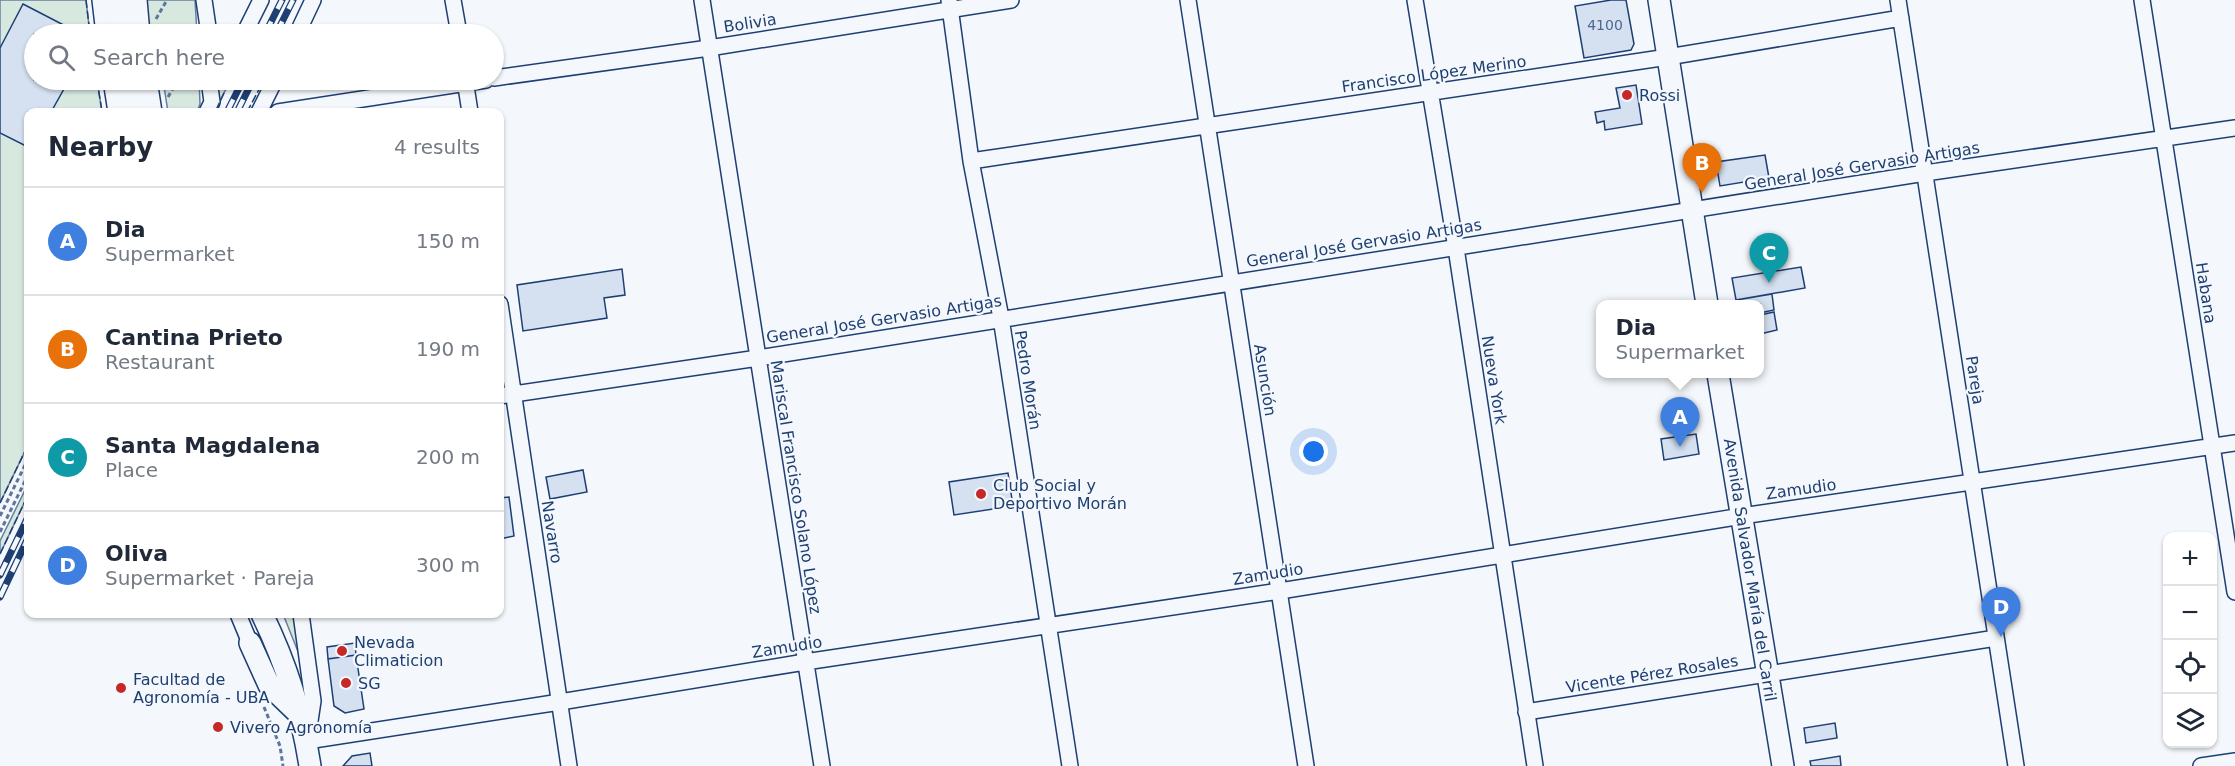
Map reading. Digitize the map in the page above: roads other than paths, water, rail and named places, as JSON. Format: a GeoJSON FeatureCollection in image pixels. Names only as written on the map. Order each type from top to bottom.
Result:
{"type":"FeatureCollection","features":[{"type":"Feature","properties":{"kind":"main road"},"geometry":{"type":"LineString","coordinates":[[116,0],[118,24]]}},
{"type":"Feature","properties":{"kind":"main road"},"geometry":{"type":"LineString","coordinates":[[136,0],[138,24]]}},
{"type":"Feature","properties":{"kind":"main road"},"geometry":{"type":"LineString","coordinates":[[1659,0],[1706,300]]}},
{"type":"Feature","properties":{"kind":"main road"},"geometry":{"type":"LineString","coordinates":[[127,90],[129,108]]}},
{"type":"Feature","properties":{"kind":"main road"},"geometry":{"type":"LineString","coordinates":[[148,90],[150,108]]}},
{"type":"Feature","properties":{"kind":"main road","name":"Avenida Salvador María del Carril"},"geometry":{"type":"LineString","coordinates":[[1719,378],[1783,766]]}},
{"type":"Feature","properties":{"kind":"main road"},"geometry":{"type":"LineString","coordinates":[[264,618],[279,654],[299,714],[307,741],[310,766]]}},
{"type":"Feature","properties":{"kind":"main road"},"geometry":{"type":"LineString","coordinates":[[250,643],[269,685],[299,714]]}},
{"type":"Feature","properties":{"kind":"street"},"geometry":{"type":"LineString","coordinates":[[100,0],[103,24]]}},
{"type":"Feature","properties":{"kind":"street"},"geometry":{"type":"LineString","coordinates":[[204,0],[207,24]]}},
{"type":"Feature","properties":{"kind":"street"},"geometry":{"type":"LineString","coordinates":[[249,24],[261,0]]}},
{"type":"Feature","properties":{"kind":"street"},"geometry":{"type":"LineString","coordinates":[[302,24],[313,0]]}},
{"type":"Feature","properties":{"kind":"street"},"geometry":{"type":"LineString","coordinates":[[453,0],[457,24]]}},
{"type":"Feature","properties":{"kind":"street","name":"Mariscal Francisco Solano López"},"geometry":{"type":"LineString","coordinates":[[702,0],[822,766]]}},
{"type":"Feature","properties":{"kind":"street","name":"Bolivia"},"geometry":{"type":"LineString","coordinates":[[504,77],[710,48],[950,5],[1011,0]]}},
{"type":"Feature","properties":{"kind":"street","name":"Asunción"},"geometry":{"type":"LineString","coordinates":[[1188,0],[1306,766]]}},
{"type":"Feature","properties":{"kind":"street","name":"Nueva York"},"geometry":{"type":"LineString","coordinates":[[1415,0],[1456,248],[1535,766]]}},
{"type":"Feature","properties":{"kind":"street","name":"Pareja"},"geometry":{"type":"LineString","coordinates":[[1898,0],[2016,766]]}},
{"type":"Feature","properties":{"kind":"street","name":"Habana"},"geometry":{"type":"LineString","coordinates":[[2142,0],[2235,592]]}},
{"type":"Feature","properties":{"kind":"street","name":"Pedro Morán"},"geometry":{"type":"LineString","coordinates":[[950,5],[971,161],[1000,318],[1070,766]]}},
{"type":"Feature","properties":{"kind":"street","name":"Francisco López Merino"},"geometry":{"type":"LineString","coordinates":[[971,161],[1668,57],[1901,18]]}},
{"type":"Feature","properties":{"kind":"street"},"geometry":{"type":"LineString","coordinates":[[113,90],[115,108]]}},
{"type":"Feature","properties":{"kind":"street"},"geometry":{"type":"LineString","coordinates":[[209,108],[212,102],[210,90]]}},
{"type":"Feature","properties":{"kind":"street"},"geometry":{"type":"LineString","coordinates":[[262,108],[270,90]]}},
{"type":"Feature","properties":{"kind":"street"},"geometry":{"type":"LineString","coordinates":[[302,108],[411,90]]}},
{"type":"Feature","properties":{"kind":"street"},"geometry":{"type":"LineString","coordinates":[[467,90],[469,108]]}},
{"type":"Feature","properties":{"kind":"street","name":"General José Gervasio Artigas"},"geometry":{"type":"LineString","coordinates":[[506,395],[758,358],[1925,173],[2235,128]]}},
{"type":"Feature","properties":{"kind":"street","name":"Navarro"},"geometry":{"type":"LineString","coordinates":[[504,365],[506,395],[560,702],[569,766]]}},
{"type":"Feature","properties":{"kind":"street","name":"Zamudio"},"geometry":{"type":"LineString","coordinates":[[307,741],[805,662],[1280,591],[1742,516],[2235,443]]}},
{"type":"Feature","properties":{"kind":"street"},"geometry":{"type":"LineString","coordinates":[[240,618],[250,643]]}},
{"type":"Feature","properties":{"kind":"street"},"geometry":{"type":"LineString","coordinates":[[302,618],[313,701],[307,741]]}},
{"type":"Feature","properties":{"kind":"street","name":"Vicente Pérez Rosales"},"geometry":{"type":"LineString","coordinates":[[1526,712],[1996,638]]}},
{"type":"Feature","properties":{"kind":"street"},"geometry":{"type":"LineString","coordinates":[[2201,766],[2235,761]]}},
{"type":"Feature","properties":{"kind":"railway"},"geometry":{"type":"LineString","coordinates":[[270,24],[282,0]]}},
{"type":"Feature","properties":{"kind":"railway"},"geometry":{"type":"LineString","coordinates":[[281,24],[293,0]]}},
{"type":"Feature","properties":{"kind":"railway"},"geometry":{"type":"LineString","coordinates":[[229,108],[238,90]]}},
{"type":"Feature","properties":{"kind":"railway"},"geometry":{"type":"LineString","coordinates":[[239,108],[248,90]]}},
{"type":"Feature","properties":{"kind":"railway"},"geometry":{"type":"LineString","coordinates":[[0,575],[24,525]]}},
{"type":"Feature","properties":{"kind":"railway"},"geometry":{"type":"LineString","coordinates":[[0,597],[24,546]]}},
{"type":"Feature","properties":{"kind":"place","name":"Rossi"},"geometry":{"type":"Point","coordinates":[1627,95]}},
{"type":"Feature","properties":{"kind":"place","name":"Cantina Prieto"},"geometry":{"type":"Point","coordinates":[1702,193]}},
{"type":"Feature","properties":{"kind":"place","name":"Santa Magdalena"},"geometry":{"type":"Point","coordinates":[1769,283]}},
{"type":"Feature","properties":{"kind":"place","name":"Dia"},"geometry":{"type":"Point","coordinates":[1680,447]}},
{"type":"Feature","properties":{"kind":"place","name":"Club Social y Deportivo Morán"},"geometry":{"type":"Point","coordinates":[981,494]}},
{"type":"Feature","properties":{"kind":"place","name":"Oliva"},"geometry":{"type":"Point","coordinates":[2001,637]}},
{"type":"Feature","properties":{"kind":"place","name":"Nevada Climaticion"},"geometry":{"type":"Point","coordinates":[342,651]}},
{"type":"Feature","properties":{"kind":"place","name":"SG"},"geometry":{"type":"Point","coordinates":[346,683]}},
{"type":"Feature","properties":{"kind":"place","name":"Facultad de Agronomía - UBA"},"geometry":{"type":"Point","coordinates":[121,688]}},
{"type":"Feature","properties":{"kind":"place","name":"Vivero Agronomía"},"geometry":{"type":"Point","coordinates":[218,727]}}]}
